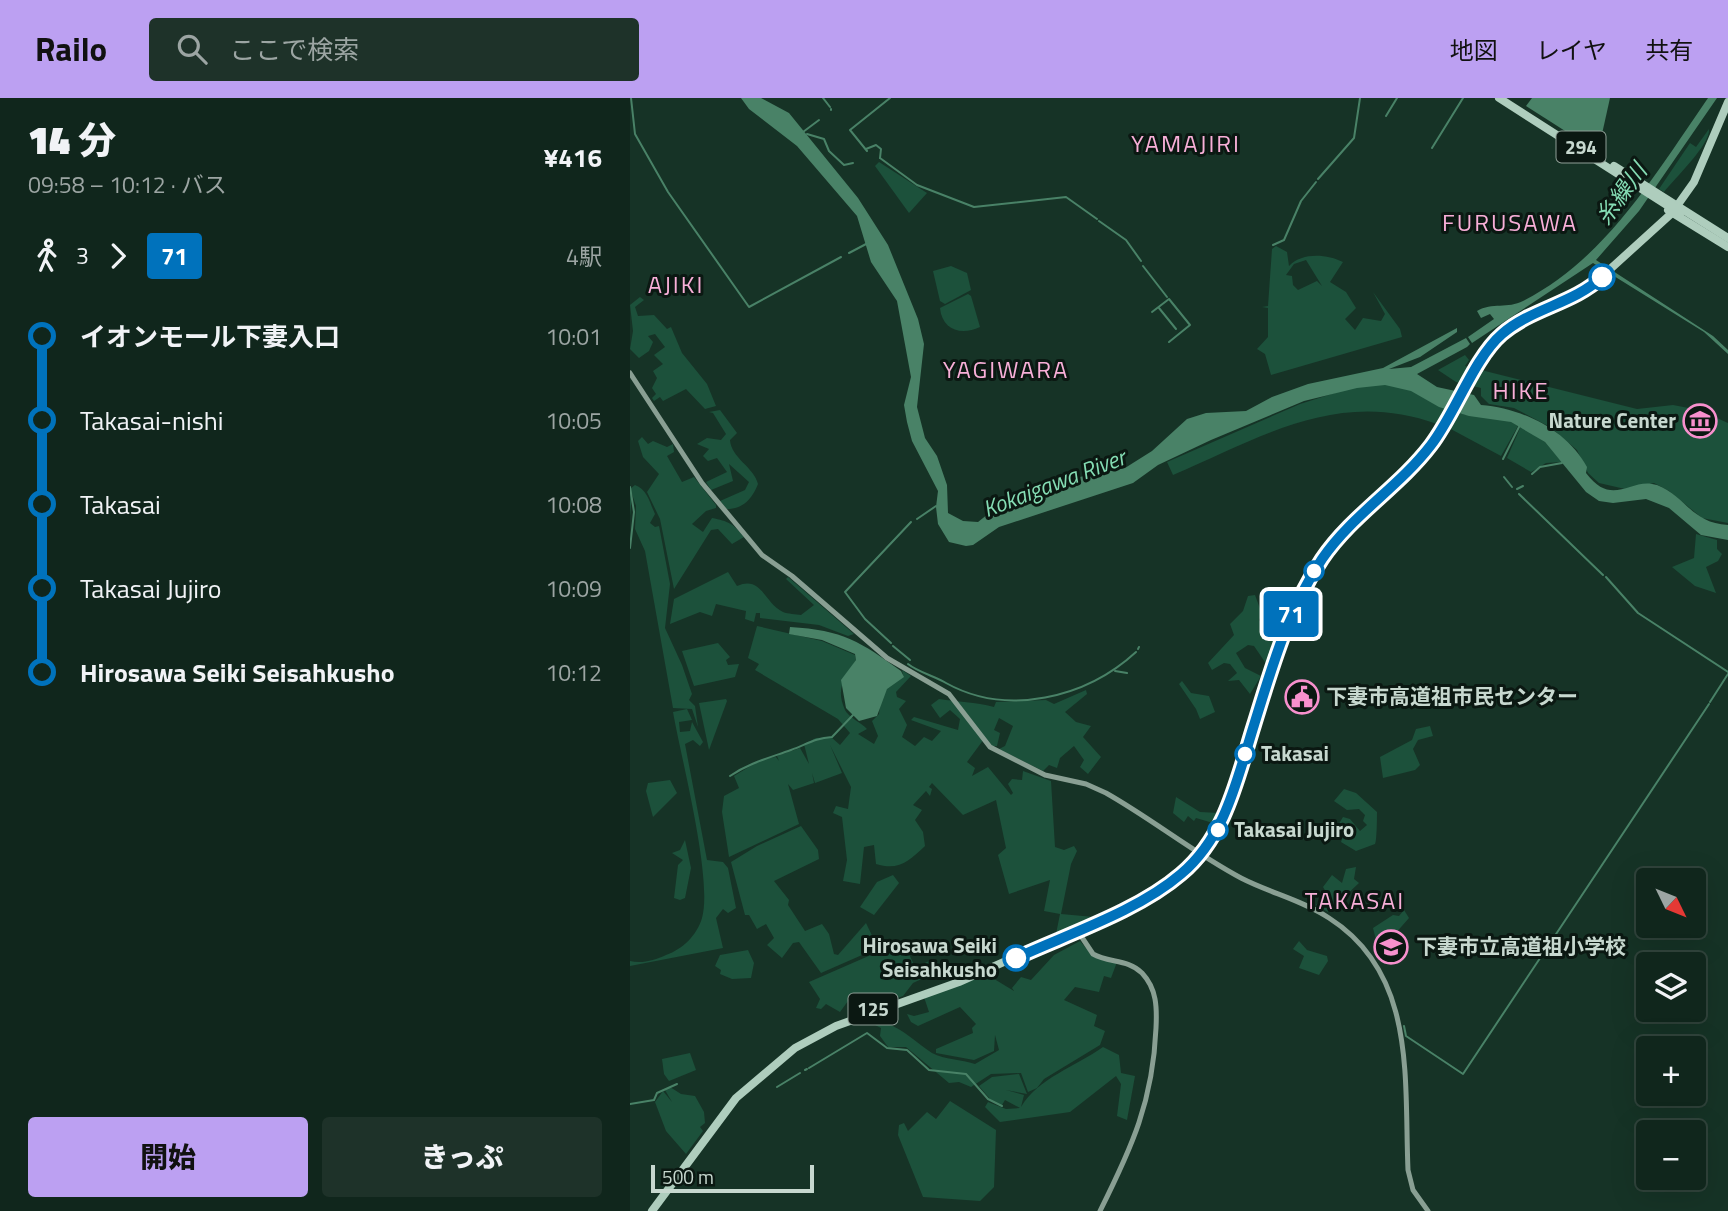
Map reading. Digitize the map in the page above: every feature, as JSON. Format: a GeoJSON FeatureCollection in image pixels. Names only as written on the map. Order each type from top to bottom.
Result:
{"type":"FeatureCollection","features":[{"type":"Feature","properties":{"kind":"highway","name":"294"},"geometry":{"type":"LineString","coordinates":[[1499,98],[1728,242]]}},
{"type":"Feature","properties":{"kind":"highway","name":"294"},"geometry":{"type":"LineString","coordinates":[[1506,98],[1595,158]]}},
{"type":"Feature","properties":{"kind":"highway","name":"125"},"geometry":{"type":"LineString","coordinates":[[652,1211],[744,1090],[795,1048],[836,1026],[963,979],[1159,891],[1202,853],[1227,810],[1284,631],[1302,592],[1342,533],[1418,459],[1496,339],[1515,324],[1586,291],[1675,209],[1697,176],[1728,102]]}},
{"type":"Feature","properties":{"kind":"main road"},"geometry":{"type":"LineString","coordinates":[[630,373],[702,483],[762,555],[796,580],[887,658],[949,694],[983,742],[1045,775],[1101,790],[1244,880],[1331,919],[1360,943],[1381,971],[1394,999],[1402,1030],[1409,1175],[1416,1196],[1428,1211]]}},
{"type":"Feature","properties":{"kind":"main road"},"geometry":{"type":"LineString","coordinates":[[1077,930],[1084,945],[1096,956],[1125,962],[1141,973],[1151,986],[1157,1008],[1153,1076],[1143,1117],[1100,1211]]}},
{"type":"Feature","properties":{"kind":"shaded area"},"geometry":{"type":"Polygon","coordinates":[[[1709,129],[1704,143],[1691,161],[1664,192],[1659,189],[1690,143],[1696,147],[1709,129]]]}},
{"type":"Feature","properties":{"kind":"shaded area"},"geometry":{"type":"Polygon","coordinates":[[[879,162],[927,193],[909,213],[875,166],[879,162]]]}},
{"type":"Feature","properties":{"kind":"shaded area"},"geometry":{"type":"Polygon","coordinates":[[[1276,246],[1287,252],[1289,266],[1308,256],[1330,257],[1343,262],[1330,282],[1346,292],[1356,308],[1345,319],[1355,330],[1363,318],[1381,321],[1385,314],[1373,292],[1400,329],[1402,337],[1271,375],[1265,354],[1257,349],[1268,337],[1268,308],[1262,307],[1268,306],[1272,249],[1276,246]],[[1306,260],[1294,264],[1286,275],[1292,276],[1293,285],[1298,290],[1317,281],[1322,286],[1306,260]]]}},
{"type":"Feature","properties":{"kind":"shaded area"},"geometry":{"type":"Polygon","coordinates":[[[951,266],[967,273],[971,290],[945,304],[940,301],[933,271],[951,266]]]}},
{"type":"Feature","properties":{"kind":"shaded area"},"geometry":{"type":"Polygon","coordinates":[[[968,294],[971,296],[980,327],[960,331],[944,322],[940,308],[968,294]]]}},
{"type":"Feature","properties":{"kind":"shaded area"},"geometry":{"type":"Polygon","coordinates":[[[640,297],[644,300],[635,307],[638,316],[654,315],[667,329],[671,327],[682,353],[707,384],[716,406],[705,409],[686,389],[663,401],[660,397],[654,401],[652,398],[656,394],[652,388],[657,378],[653,371],[663,364],[654,355],[665,347],[655,334],[648,336],[653,342],[649,351],[639,358],[630,349],[633,331],[630,305],[640,297]]]}},
{"type":"Feature","properties":{"kind":"shaded area"},"geometry":{"type":"Polygon","coordinates":[[[1465,355],[1469,360],[1465,366],[1637,409],[1673,405],[1699,410],[1728,423],[1728,523],[1702,518],[1669,491],[1654,483],[1625,489],[1599,483],[1588,473],[1577,450],[1550,427],[1514,408],[1489,404],[1481,396],[1481,388],[1456,382],[1438,370],[1465,355]]]}},
{"type":"Feature","properties":{"kind":"shaded area"},"geometry":{"type":"Polygon","coordinates":[[[1380,384],[1406,387],[1446,409],[1437,424],[1401,414],[1366,411],[1333,414],[1270,433],[1173,475],[1167,462],[1300,404],[1357,386],[1380,384]]]}},
{"type":"Feature","properties":{"kind":"shaded area"},"geometry":{"type":"Polygon","coordinates":[[[720,410],[737,433],[730,440],[734,452],[752,472],[758,484],[746,502],[733,509],[727,509],[720,501],[745,490],[749,482],[729,464],[733,481],[711,490],[706,482],[727,472],[717,458],[708,461],[703,456],[709,449],[697,444],[707,438],[721,440],[726,434],[713,413],[709,412],[720,410]]]}},
{"type":"Feature","properties":{"kind":"shaded area"},"geometry":{"type":"Polygon","coordinates":[[[1455,412],[1504,419],[1518,426],[1501,456],[1447,427],[1455,412]]]}},
{"type":"Feature","properties":{"kind":"shaded area"},"geometry":{"type":"Polygon","coordinates":[[[1521,426],[1545,442],[1562,462],[1546,463],[1531,472],[1507,458],[1521,426]]]}},
{"type":"Feature","properties":{"kind":"shaded area"},"geometry":{"type":"Polygon","coordinates":[[[642,437],[648,444],[653,441],[667,447],[673,444],[674,452],[667,456],[682,482],[694,477],[716,505],[716,508],[706,511],[692,524],[703,532],[712,518],[718,519],[734,526],[744,537],[732,544],[718,529],[711,530],[674,589],[660,519],[647,492],[659,474],[643,457],[638,441],[642,437]]]}},
{"type":"Feature","properties":{"kind":"shaded area"},"geometry":{"type":"Polygon","coordinates":[[[635,485],[650,501],[655,514],[650,523],[655,527],[659,526],[670,584],[665,628],[692,694],[689,700],[695,706],[698,727],[692,709],[673,708],[645,551],[635,529],[636,506],[632,494],[630,516],[630,489],[635,485]]]}},
{"type":"Feature","properties":{"kind":"shaded area"},"geometry":{"type":"Polygon","coordinates":[[[1696,534],[1717,540],[1717,549],[1722,554],[1718,561],[1706,567],[1716,593],[1695,586],[1672,567],[1694,558],[1696,534]]]}},
{"type":"Feature","properties":{"kind":"shaded area"},"geometry":{"type":"Polygon","coordinates":[[[728,572],[737,586],[752,584],[783,612],[801,615],[814,605],[786,579],[788,577],[854,634],[848,636],[819,625],[760,618],[760,613],[756,613],[754,622],[745,619],[746,611],[716,604],[712,616],[700,612],[670,624],[674,599],[728,572]]]}},
{"type":"Feature","properties":{"kind":"shaded area"},"geometry":{"type":"Polygon","coordinates":[[[1255,595],[1262,614],[1259,620],[1274,638],[1267,665],[1254,646],[1248,645],[1236,653],[1245,668],[1261,676],[1250,694],[1239,680],[1228,681],[1237,673],[1230,664],[1224,663],[1212,670],[1208,663],[1234,635],[1230,624],[1243,611],[1248,596],[1255,595]]]}},
{"type":"Feature","properties":{"kind":"shaded area"},"geometry":{"type":"Polygon","coordinates":[[[757,626],[822,641],[855,655],[856,660],[841,689],[842,702],[847,713],[867,729],[858,734],[874,744],[878,736],[872,721],[879,714],[885,691],[903,676],[902,670],[911,676],[896,692],[897,697],[906,701],[899,709],[907,725],[902,737],[915,746],[924,737],[932,741],[941,731],[911,720],[914,717],[958,730],[960,719],[950,710],[940,718],[931,705],[939,699],[994,707],[996,702],[1046,700],[1054,704],[1086,690],[1087,694],[1065,712],[1076,722],[1091,726],[1083,737],[1101,757],[1088,774],[1080,767],[1084,760],[1074,746],[1060,758],[1057,768],[1049,765],[1043,771],[999,749],[1005,746],[1013,726],[999,718],[994,730],[1000,733],[997,746],[992,746],[984,739],[967,762],[975,768],[972,776],[988,767],[1011,795],[1013,793],[1008,784],[1012,779],[1022,780],[1023,771],[1051,781],[1055,847],[1064,850],[1074,846],[1077,851],[1071,864],[1061,914],[1094,917],[1056,934],[1060,914],[1044,911],[1050,880],[1009,894],[998,855],[1006,848],[996,800],[963,815],[932,783],[929,787],[932,789],[930,796],[926,791],[913,805],[922,810],[915,820],[923,832],[925,846],[909,860],[891,866],[876,864],[874,845],[864,847],[860,884],[843,881],[847,860],[842,817],[833,813],[836,806],[848,809],[851,787],[830,745],[842,773],[815,783],[812,773],[814,783],[793,790],[788,784],[799,824],[729,857],[722,812],[724,796],[739,788],[734,776],[762,759],[776,757],[779,761],[777,756],[800,748],[809,764],[804,744],[816,738],[831,737],[840,745],[850,733],[838,719],[755,670],[759,664],[748,658],[757,626]]]}},
{"type":"Feature","properties":{"kind":"shaded area"},"geometry":{"type":"Polygon","coordinates":[[[718,643],[730,657],[726,660],[728,665],[739,664],[735,677],[694,686],[682,651],[718,643]]]}},
{"type":"Feature","properties":{"kind":"shaded area"},"geometry":{"type":"Polygon","coordinates":[[[1182,681],[1191,693],[1209,696],[1215,712],[1200,719],[1179,684],[1182,681]]]}},
{"type":"Feature","properties":{"kind":"shaded area"},"geometry":{"type":"Polygon","coordinates":[[[727,701],[709,750],[699,703],[727,701]]]}},
{"type":"Feature","properties":{"kind":"shaded area"},"geometry":{"type":"Polygon","coordinates":[[[687,709],[692,720],[679,722],[680,732],[690,731],[692,722],[703,742],[700,746],[693,740],[685,744],[707,860],[723,862],[728,868],[736,908],[728,913],[723,909],[716,918],[723,948],[630,966],[630,961],[653,960],[678,949],[693,936],[702,918],[704,900],[700,848],[673,712],[687,709]]]}},
{"type":"Feature","properties":{"kind":"shaded area"},"geometry":{"type":"Polygon","coordinates":[[[1430,726],[1433,736],[1418,740],[1413,749],[1420,765],[1415,770],[1383,778],[1380,757],[1412,740],[1416,729],[1430,726]]]}},
{"type":"Feature","properties":{"kind":"shaded area"},"geometry":{"type":"Polygon","coordinates":[[[670,780],[677,793],[653,817],[646,791],[648,783],[670,780]]]}},
{"type":"Feature","properties":{"kind":"shaded area"},"geometry":{"type":"Polygon","coordinates":[[[1344,789],[1356,793],[1377,812],[1375,844],[1356,851],[1341,842],[1344,833],[1337,827],[1343,817],[1350,819],[1360,831],[1367,825],[1363,821],[1365,815],[1359,809],[1347,810],[1334,801],[1344,789]]]}},
{"type":"Feature","properties":{"kind":"shaded area"},"geometry":{"type":"Polygon","coordinates":[[[1176,797],[1200,812],[1219,813],[1213,823],[1196,818],[1194,821],[1188,816],[1184,822],[1173,813],[1176,797]]]}},
{"type":"Feature","properties":{"kind":"shaded area"},"geometry":{"type":"Polygon","coordinates":[[[801,826],[818,850],[819,859],[774,881],[789,900],[788,905],[805,931],[822,924],[829,934],[834,954],[838,955],[866,923],[878,948],[821,973],[799,942],[793,943],[782,958],[767,945],[774,938],[766,924],[757,929],[749,915],[745,915],[731,862],[757,846],[801,826]]]}},
{"type":"Feature","properties":{"kind":"shaded area"},"geometry":{"type":"Polygon","coordinates":[[[685,840],[691,868],[685,898],[680,900],[674,898],[678,865],[683,860],[672,853],[680,850],[685,840]]]}},
{"type":"Feature","properties":{"kind":"shaded area"},"geometry":{"type":"Polygon","coordinates":[[[1356,867],[1354,879],[1359,883],[1328,912],[1316,905],[1326,892],[1323,887],[1332,875],[1342,883],[1346,869],[1356,867]]]}},
{"type":"Feature","properties":{"kind":"shaded area"},"geometry":{"type":"Polygon","coordinates":[[[893,875],[899,883],[874,915],[860,907],[877,882],[893,875]]]}},
{"type":"Feature","properties":{"kind":"shaded area"},"geometry":{"type":"Polygon","coordinates":[[[1404,910],[1409,918],[1379,952],[1373,928],[1393,915],[1399,916],[1404,910]]]}},
{"type":"Feature","properties":{"kind":"shaded area"},"geometry":{"type":"Polygon","coordinates":[[[903,941],[915,967],[934,959],[942,967],[941,970],[913,983],[903,996],[867,1009],[867,1003],[859,1002],[855,1007],[848,1001],[840,1012],[826,1004],[821,1009],[816,1008],[820,999],[809,982],[903,941]]]}},
{"type":"Feature","properties":{"kind":"shaded area"},"geometry":{"type":"Polygon","coordinates":[[[1080,941],[1092,955],[1117,962],[1111,978],[1104,976],[1099,992],[1075,987],[1064,1000],[1097,1015],[1094,1026],[1105,1031],[1100,1045],[1044,1079],[1037,1088],[1028,1092],[1021,1073],[991,1074],[971,1087],[959,1082],[949,1083],[906,1047],[888,1047],[880,1036],[881,1028],[867,1021],[879,1015],[885,1023],[904,1032],[932,1053],[975,1064],[999,1050],[995,1035],[994,1051],[974,1060],[936,1053],[936,1049],[973,1033],[972,1028],[976,1024],[960,1007],[918,1026],[911,1022],[907,1014],[914,1016],[929,1012],[924,997],[986,974],[1014,991],[1012,988],[1021,977],[1031,980],[1054,955],[1080,941]]]}},
{"type":"Feature","properties":{"kind":"shaded area"},"geometry":{"type":"Polygon","coordinates":[[[1299,941],[1307,950],[1327,956],[1328,961],[1319,975],[1299,968],[1304,956],[1293,949],[1299,941]]]}},
{"type":"Feature","properties":{"kind":"shaded area"},"geometry":{"type":"Polygon","coordinates":[[[748,950],[754,963],[751,978],[732,979],[720,974],[721,970],[715,966],[720,955],[748,950]]]}},
{"type":"Feature","properties":{"kind":"shaded area"},"geometry":{"type":"Polygon","coordinates":[[[1103,1047],[1119,1055],[1121,1073],[1135,1076],[1127,1120],[1117,1116],[1121,1084],[1116,1076],[1070,1112],[1000,1122],[985,1107],[988,1102],[1006,1109],[1020,1108],[1005,1100],[1002,1105],[990,1099],[979,1086],[992,1077],[1019,1074],[1027,1094],[1006,1090],[1024,1095],[1021,1107],[1037,1088],[1103,1047]]]}},
{"type":"Feature","properties":{"kind":"shaded area"},"geometry":{"type":"Polygon","coordinates":[[[690,1053],[696,1070],[669,1081],[664,1074],[662,1059],[690,1053]]]}},
{"type":"Feature","properties":{"kind":"shaded area"},"geometry":{"type":"Polygon","coordinates":[[[670,1087],[681,1094],[695,1096],[704,1112],[705,1123],[700,1127],[703,1131],[686,1154],[666,1131],[655,1102],[663,1091],[672,1102],[665,1090],[670,1087]]]}},
{"type":"Feature","properties":{"kind":"shaded area"},"geometry":{"type":"Polygon","coordinates":[[[950,1101],[996,1130],[994,1187],[980,1201],[923,1197],[898,1135],[899,1125],[904,1123],[908,1131],[927,1112],[936,1119],[950,1101]]]}},
{"type":"Feature","properties":{"kind":"water","name":"Kokaigawa River"},"geometry":{"type":"Polygon","coordinates":[[[741,98],[761,98],[789,113],[858,198],[888,245],[918,319],[924,344],[917,407],[925,438],[937,456],[947,485],[948,513],[963,521],[978,522],[1003,502],[1039,485],[1125,468],[1152,451],[1187,419],[1206,413],[1246,411],[1272,397],[1308,384],[1383,368],[1457,328],[1457,332],[1420,357],[1389,369],[1411,367],[1466,338],[1470,344],[1467,347],[1417,374],[1437,387],[1474,395],[1481,405],[1512,411],[1542,423],[1568,442],[1587,467],[1586,473],[1605,489],[1622,489],[1648,483],[1657,485],[1705,519],[1728,525],[1728,540],[1701,535],[1669,508],[1646,499],[1613,503],[1599,501],[1586,492],[1545,442],[1511,422],[1469,416],[1439,407],[1411,391],[1385,385],[1357,388],[1304,401],[1158,465],[1133,483],[999,527],[973,545],[949,542],[938,524],[938,491],[912,441],[907,422],[904,405],[911,377],[897,301],[871,262],[857,216],[797,146],[749,109],[741,98]]]}},
{"type":"Feature","properties":{"kind":"water"},"geometry":{"type":"Polygon","coordinates":[[[1532,98],[1610,98],[1598,152],[1526,106],[1532,98]]]}},
{"type":"Feature","properties":{"kind":"water"},"geometry":{"type":"Polygon","coordinates":[[[1708,98],[1717,98],[1639,211],[1596,260],[1713,336],[1728,350],[1728,354],[1704,332],[1593,263],[1472,343],[1468,337],[1494,319],[1490,314],[1481,318],[1477,311],[1523,301],[1580,262],[1604,238],[1648,184],[1708,98]]]}},
{"type":"Feature","properties":{"kind":"water"},"geometry":{"type":"Polygon","coordinates":[[[790,627],[824,631],[850,639],[887,661],[901,671],[904,677],[887,689],[877,716],[859,721],[846,708],[841,680],[856,660],[855,654],[822,640],[789,634],[790,627]]]}},
{"type":"Feature","properties":{"kind":"waterway"},"geometry":{"type":"LineString","coordinates":[[631,98],[635,134],[668,192],[749,307],[841,257]]}},
{"type":"Feature","properties":{"kind":"waterway"},"geometry":{"type":"LineString","coordinates":[[823,98],[830,107]]}},
{"type":"Feature","properties":{"kind":"waterway"},"geometry":{"type":"LineString","coordinates":[[867,151],[850,130],[890,98]]}},
{"type":"Feature","properties":{"kind":"waterway"},"geometry":{"type":"LineString","coordinates":[[1318,179],[1354,138],[1360,98]]}},
{"type":"Feature","properties":{"kind":"waterway"},"geometry":{"type":"LineString","coordinates":[[1386,116],[1397,98]]}},
{"type":"Feature","properties":{"kind":"waterway"},"geometry":{"type":"LineString","coordinates":[[1432,148],[1463,98]]}},
{"type":"Feature","properties":{"kind":"waterway"},"geometry":{"type":"LineString","coordinates":[[803,132],[819,120]]}},
{"type":"Feature","properties":{"kind":"waterway"},"geometry":{"type":"LineString","coordinates":[[807,134],[824,139],[829,151],[844,165],[853,163]]}},
{"type":"Feature","properties":{"kind":"waterway"},"geometry":{"type":"LineString","coordinates":[[866,149],[876,145],[881,149],[880,158]]}},
{"type":"Feature","properties":{"kind":"waterway"},"geometry":{"type":"LineString","coordinates":[[880,158],[917,185],[974,207],[1066,197],[1097,219]]}},
{"type":"Feature","properties":{"kind":"waterway"},"geometry":{"type":"LineString","coordinates":[[1273,245],[1284,240],[1301,201],[1316,182]]}},
{"type":"Feature","properties":{"kind":"waterway"},"geometry":{"type":"LineString","coordinates":[[1099,221],[1126,240],[1141,261]]}},
{"type":"Feature","properties":{"kind":"waterway"},"geometry":{"type":"LineString","coordinates":[[849,253],[868,243]]}},
{"type":"Feature","properties":{"kind":"waterway"},"geometry":{"type":"LineString","coordinates":[[1143,266],[1167,297]]}},
{"type":"Feature","properties":{"kind":"waterway"},"geometry":{"type":"LineString","coordinates":[[1152,312],[1169,299],[1190,325],[1169,342]]}},
{"type":"Feature","properties":{"kind":"waterway"},"geometry":{"type":"LineString","coordinates":[[1159,308],[1176,329]]}},
{"type":"Feature","properties":{"kind":"waterway"},"geometry":{"type":"LineString","coordinates":[[1503,459],[1520,425]]}},
{"type":"Feature","properties":{"kind":"waterway"},"geometry":{"type":"LineString","coordinates":[[1532,474],[1540,467],[1562,463]]}},
{"type":"Feature","properties":{"kind":"waterway"},"geometry":{"type":"LineString","coordinates":[[1504,477],[1512,487]]}},
{"type":"Feature","properties":{"kind":"waterway"},"geometry":{"type":"LineString","coordinates":[[1517,489],[1523,486]]}},
{"type":"Feature","properties":{"kind":"waterway"},"geometry":{"type":"LineString","coordinates":[[630,487],[634,512],[630,548]]}},
{"type":"Feature","properties":{"kind":"waterway"},"geometry":{"type":"LineString","coordinates":[[1519,494],[1603,575]]}},
{"type":"Feature","properties":{"kind":"waterway"},"geometry":{"type":"LineString","coordinates":[[917,519],[936,506]]}},
{"type":"Feature","properties":{"kind":"waterway"},"geometry":{"type":"LineString","coordinates":[[891,643],[865,619],[845,592],[911,522]]}},
{"type":"Feature","properties":{"kind":"waterway"},"geometry":{"type":"LineString","coordinates":[[1606,577],[1638,613],[1728,672]]}},
{"type":"Feature","properties":{"kind":"waterway"},"geometry":{"type":"LineString","coordinates":[[893,646],[910,660]]}},
{"type":"Feature","properties":{"kind":"waterway"},"geometry":{"type":"LineString","coordinates":[[908,664],[970,693],[994,699],[1020,700],[1045,698],[1070,691],[1094,681],[1136,652]]}},
{"type":"Feature","properties":{"kind":"waterway"},"geometry":{"type":"LineString","coordinates":[[1115,671],[1127,673]]}},
{"type":"Feature","properties":{"kind":"waterway"},"geometry":{"type":"LineString","coordinates":[[1710,702],[1728,674]]}},
{"type":"Feature","properties":{"kind":"waterway"},"geometry":{"type":"LineString","coordinates":[[1404,1026],[1406,1036],[1463,1074],[1709,704]]}},
{"type":"Feature","properties":{"kind":"waterway"},"geometry":{"type":"LineString","coordinates":[[730,776],[759,761],[815,740],[832,737],[853,715]]}},
{"type":"Feature","properties":{"kind":"waterway"},"geometry":{"type":"LineString","coordinates":[[809,1068],[867,1033],[887,1048],[907,1050],[929,1070],[966,1074],[988,1099],[1002,1106]]}},
{"type":"Feature","properties":{"kind":"waterway"},"geometry":{"type":"LineString","coordinates":[[777,1087],[800,1073]]}},
{"type":"Feature","properties":{"kind":"waterway"},"geometry":{"type":"LineString","coordinates":[[630,1104],[654,1100],[657,1093],[677,1084]]}},
{"type":"Feature","properties":{"kind":"bus line","name":"71"},"geometry":{"type":"LineString","coordinates":[[1016,958],[1150,896],[1188,869],[1202,853],[1220,827],[1227,810],[1289,618],[1324,557],[1356,517],[1434,441],[1498,338],[1521,321],[1586,291],[1602,277]]}},
{"type":"Feature","properties":{"kind":"place","name":"Nature Center"},"geometry":{"type":"Point","coordinates":[1700,421]}},
{"type":"Feature","properties":{"kind":"place","name":"下妻市高道祖市民センター"},"geometry":{"type":"Point","coordinates":[1302,697]}},
{"type":"Feature","properties":{"kind":"place","name":"Takasai"},"geometry":{"type":"Point","coordinates":[1245,754]}},
{"type":"Feature","properties":{"kind":"place","name":"Takasai Jujiro"},"geometry":{"type":"Point","coordinates":[1218,830]}},
{"type":"Feature","properties":{"kind":"place","name":"下妻市立高道祖小学校"},"geometry":{"type":"Point","coordinates":[1391,947]}},
{"type":"Feature","properties":{"kind":"place","name":"Hirosawa Seiki Seisahkusho"},"geometry":{"type":"Point","coordinates":[1016,958]}},
{"type":"Feature","properties":{"kind":"district","name":"YAMAJIRI"},"geometry":{"type":"Point","coordinates":[1186,144]}},
{"type":"Feature","properties":{"kind":"district","name":"FURUSAWA"},"geometry":{"type":"Point","coordinates":[1510,223]}},
{"type":"Feature","properties":{"kind":"district","name":"AJIKI"},"geometry":{"type":"Point","coordinates":[676,285]}},
{"type":"Feature","properties":{"kind":"district","name":"YAGIWARA"},"geometry":{"type":"Point","coordinates":[1006,370]}},
{"type":"Feature","properties":{"kind":"district","name":"HIKE"},"geometry":{"type":"Point","coordinates":[1521,391]}},
{"type":"Feature","properties":{"kind":"district","name":"TAKASAI"},"geometry":{"type":"Point","coordinates":[1355,901]}},
{"type":"Feature","properties":{"kind":"water label","name":"糸繰川"},"geometry":{"type":"Point","coordinates":[1621,194]}}]}
